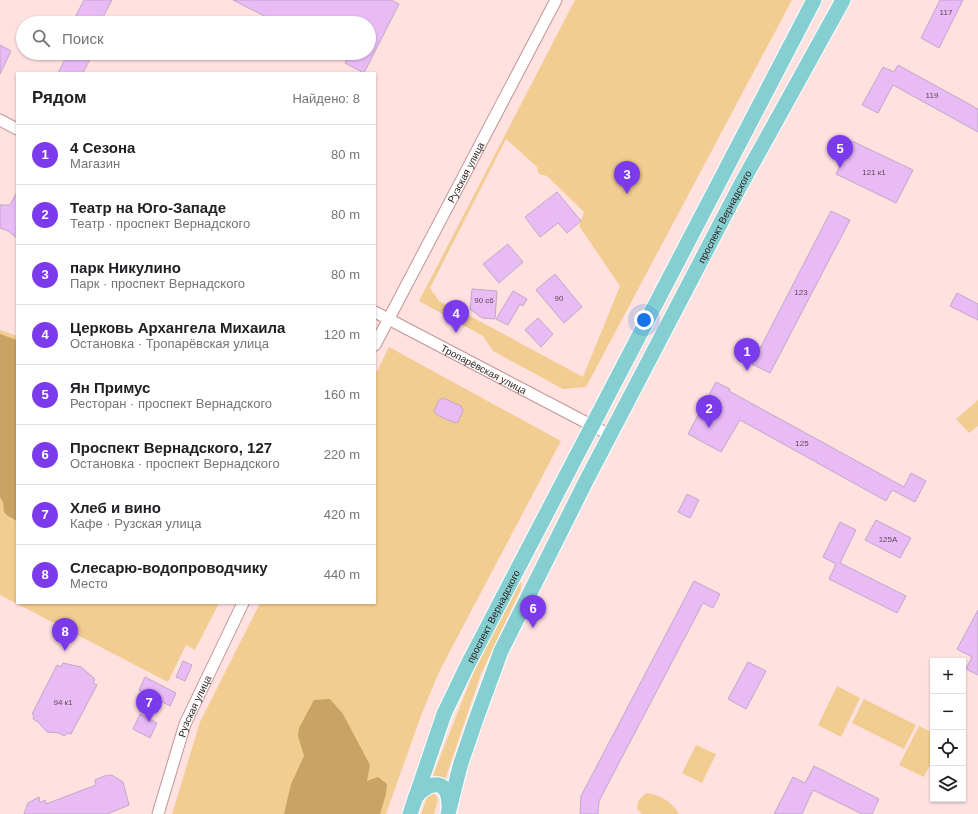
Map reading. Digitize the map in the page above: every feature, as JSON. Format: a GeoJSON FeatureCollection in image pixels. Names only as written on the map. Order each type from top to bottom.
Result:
{"type":"FeatureCollection","features":[{"type":"Feature","properties":{"kind":"main road","name":"проспект Вернадского"},"geometry":{"type":"LineString","coordinates":[[410,814],[444,714],[467,666],[814,0]]}},
{"type":"Feature","properties":{"kind":"main road","name":"проспект Вернадского"},"geometry":{"type":"LineString","coordinates":[[448,811],[460,766],[501,651],[610,435],[739,188],[843,0]]}},
{"type":"Feature","properties":{"kind":"main road"},"geometry":{"type":"LineString","coordinates":[[414,799],[429,785],[436,784],[442,786],[447,791],[449,799],[448,811]]}},
{"type":"Feature","properties":{"kind":"street","name":"Рузская улица"},"geometry":{"type":"LineString","coordinates":[[376,343],[556,0]]}},
{"type":"Feature","properties":{"kind":"street"},"geometry":{"type":"LineString","coordinates":[[0,120],[16,128]]}},
{"type":"Feature","properties":{"kind":"street","name":"Тропарёвская улица"},"geometry":{"type":"LineString","coordinates":[[376,313],[593,426]]}},
{"type":"Feature","properties":{"kind":"street"},"geometry":{"type":"LineString","coordinates":[[593,426],[610,435]]}},
{"type":"Feature","properties":{"kind":"street","name":"Рузская улица"},"geometry":{"type":"LineString","coordinates":[[158,814],[185,724],[244,604]]}},
{"type":"Feature","properties":{"kind":"shaded area"},"geometry":{"type":"Polygon","coordinates":[[[575,0],[792,0],[586,387],[563,389],[493,351],[483,336],[419,301],[575,0]],[[506,139],[430,288],[439,301],[470,316],[583,377],[620,286],[579,226],[584,212],[547,176],[539,174],[537,167],[506,139]]]}},
{"type":"Feature","properties":{"kind":"shaded area"},"geometry":{"type":"Polygon","coordinates":[[[0,330],[16,336],[16,603],[0,595],[0,330]]]}},
{"type":"Feature","properties":{"kind":"shaded area"},"geometry":{"type":"Polygon","coordinates":[[[0,334],[16,340],[16,520],[4,512],[3,502],[0,497],[0,334]]]}},
{"type":"Feature","properties":{"kind":"shaded area"},"geometry":{"type":"Polygon","coordinates":[[[389,347],[561,441],[440,670],[422,713],[386,814],[172,814],[200,722],[259,604],[376,604],[376,373],[389,347]]]}},
{"type":"Feature","properties":{"kind":"shaded area"},"geometry":{"type":"Polygon","coordinates":[[[978,400],[978,426],[969,433],[956,419],[978,400]]]}},
{"type":"Feature","properties":{"kind":"shaded area"},"geometry":{"type":"Polygon","coordinates":[[[521,580],[521,589],[481,674],[445,780],[433,775],[474,671],[521,580]]]}},
{"type":"Feature","properties":{"kind":"shaded area"},"geometry":{"type":"Polygon","coordinates":[[[17,604],[218,604],[195,650],[186,645],[168,682],[17,604]]]}},
{"type":"Feature","properties":{"kind":"shaded area"},"geometry":{"type":"Polygon","coordinates":[[[837,686],[860,698],[841,737],[818,725],[837,686]]]}},
{"type":"Feature","properties":{"kind":"shaded area"},"geometry":{"type":"Polygon","coordinates":[[[330,699],[343,714],[370,765],[367,781],[378,777],[387,784],[386,794],[380,814],[284,814],[291,784],[304,756],[298,736],[299,728],[314,700],[330,699]]]}},
{"type":"Feature","properties":{"kind":"shaded area"},"geometry":{"type":"Polygon","coordinates":[[[864,699],[916,725],[904,749],[852,723],[864,699]]]}},
{"type":"Feature","properties":{"kind":"shaded area"},"geometry":{"type":"Polygon","coordinates":[[[919,726],[930,732],[930,765],[924,777],[899,765],[919,726]]]}},
{"type":"Feature","properties":{"kind":"shaded area"},"geometry":{"type":"Polygon","coordinates":[[[696,745],[716,754],[702,783],[682,773],[696,745]]]}},
{"type":"Feature","properties":{"kind":"shaded area"},"geometry":{"type":"Polygon","coordinates":[[[434,793],[438,799],[434,814],[421,814],[428,795],[434,793]]]}},
{"type":"Feature","properties":{"kind":"shaded area"},"geometry":{"type":"Polygon","coordinates":[[[646,793],[665,799],[676,809],[679,814],[642,814],[637,809],[638,801],[646,793]]]}},
{"type":"Feature","properties":{"kind":"building"},"geometry":{"type":"Polygon","coordinates":[[[84,0],[112,0],[104,16],[76,16],[84,0]]]}},
{"type":"Feature","properties":{"kind":"building"},"geometry":{"type":"Polygon","coordinates":[[[233,0],[391,0],[399,4],[376,49],[376,16],[264,16],[233,0]]]}},
{"type":"Feature","properties":{"kind":"building"},"geometry":{"type":"Polygon","coordinates":[[[940,0],[963,0],[939,48],[921,38],[940,0]]]}},
{"type":"Feature","properties":{"kind":"building"},"geometry":{"type":"Polygon","coordinates":[[[0,45],[11,51],[0,74],[0,45]]]}},
{"type":"Feature","properties":{"kind":"building"},"geometry":{"type":"Polygon","coordinates":[[[64,60],[90,60],[84,72],[58,72],[64,60]]]}},
{"type":"Feature","properties":{"kind":"building"},"geometry":{"type":"Polygon","coordinates":[[[346,60],[371,60],[365,72],[345,63],[346,60]]]}},
{"type":"Feature","properties":{"kind":"building"},"geometry":{"type":"Polygon","coordinates":[[[898,65],[978,109],[978,132],[893,85],[878,113],[862,105],[883,67],[894,72],[898,65]]]}},
{"type":"Feature","properties":{"kind":"building"},"geometry":{"type":"Polygon","coordinates":[[[852,141],[913,170],[896,203],[836,174],[852,141]]]}},
{"type":"Feature","properties":{"kind":"building"},"geometry":{"type":"Polygon","coordinates":[[[557,192],[581,221],[567,233],[558,223],[540,237],[525,217],[557,192]]]}},
{"type":"Feature","properties":{"kind":"building"},"geometry":{"type":"Polygon","coordinates":[[[16,194],[16,237],[8,231],[0,228],[0,205],[10,205],[16,194]]]}},
{"type":"Feature","properties":{"kind":"building"},"geometry":{"type":"Polygon","coordinates":[[[831,211],[850,220],[770,373],[752,364],[831,211]]]}},
{"type":"Feature","properties":{"kind":"building"},"geometry":{"type":"Polygon","coordinates":[[[508,244],[523,262],[499,283],[483,264],[508,244]]]}},
{"type":"Feature","properties":{"kind":"building"},"geometry":{"type":"Polygon","coordinates":[[[555,274],[582,307],[564,323],[536,290],[555,274]]]}},
{"type":"Feature","properties":{"kind":"building"},"geometry":{"type":"Polygon","coordinates":[[[472,289],[497,291],[495,319],[482,318],[470,309],[472,289]]]}},
{"type":"Feature","properties":{"kind":"building"},"geometry":{"type":"Polygon","coordinates":[[[513,291],[527,299],[523,306],[520,304],[508,325],[496,319],[513,291]]]}},
{"type":"Feature","properties":{"kind":"building"},"geometry":{"type":"Polygon","coordinates":[[[957,293],[978,304],[978,320],[950,306],[957,293]]]}},
{"type":"Feature","properties":{"kind":"building"},"geometry":{"type":"Polygon","coordinates":[[[538,318],[553,334],[541,347],[525,330],[538,318]]]}},
{"type":"Feature","properties":{"kind":"building"},"geometry":{"type":"Polygon","coordinates":[[[716,382],[730,389],[729,391],[904,487],[911,473],[926,481],[915,502],[892,490],[886,501],[740,420],[721,452],[688,434],[716,382]]]}},
{"type":"Feature","properties":{"kind":"building"},"geometry":{"type":"Polygon","coordinates":[[[443,398],[461,406],[463,411],[458,422],[455,423],[437,415],[434,411],[439,400],[443,398]]]}},
{"type":"Feature","properties":{"kind":"building"},"geometry":{"type":"Polygon","coordinates":[[[687,494],[699,500],[690,518],[678,512],[687,494]]]}},
{"type":"Feature","properties":{"kind":"building"},"geometry":{"type":"Polygon","coordinates":[[[876,520],[911,538],[900,558],[865,540],[876,520]]]}},
{"type":"Feature","properties":{"kind":"building"},"geometry":{"type":"Polygon","coordinates":[[[840,522],[856,530],[840,563],[906,596],[897,613],[829,579],[836,564],[823,557],[840,522]]]}},
{"type":"Feature","properties":{"kind":"building"},"geometry":{"type":"Polygon","coordinates":[[[694,581],[720,594],[713,608],[703,603],[599,801],[598,814],[580,814],[581,796],[694,581]]]}},
{"type":"Feature","properties":{"kind":"building"},"geometry":{"type":"Polygon","coordinates":[[[978,610],[978,675],[966,669],[972,657],[957,649],[978,610]]]}},
{"type":"Feature","properties":{"kind":"building"},"geometry":{"type":"Polygon","coordinates":[[[183,661],[192,665],[185,681],[176,677],[183,661]]]}},
{"type":"Feature","properties":{"kind":"building"},"geometry":{"type":"Polygon","coordinates":[[[748,662],[766,671],[746,709],[728,699],[748,662]]]}},
{"type":"Feature","properties":{"kind":"building"},"geometry":{"type":"Polygon","coordinates":[[[63,663],[81,667],[95,679],[93,683],[97,685],[71,734],[68,733],[64,736],[59,733],[47,732],[38,722],[33,719],[34,715],[32,714],[57,665],[61,667],[63,663]]]}},
{"type":"Feature","properties":{"kind":"building"},"geometry":{"type":"Polygon","coordinates":[[[145,677],[176,693],[170,706],[139,690],[145,677]]]}},
{"type":"Feature","properties":{"kind":"building"},"geometry":{"type":"Polygon","coordinates":[[[140,714],[157,723],[150,738],[133,729],[140,714]]]}},
{"type":"Feature","properties":{"kind":"building"},"geometry":{"type":"Polygon","coordinates":[[[814,766],[879,799],[872,814],[862,814],[813,790],[802,814],[774,814],[793,777],[805,783],[814,766]]]}},
{"type":"Feature","properties":{"kind":"building"},"geometry":{"type":"Polygon","coordinates":[[[112,775],[123,782],[129,805],[107,814],[24,814],[28,803],[39,797],[40,803],[45,800],[46,804],[96,785],[95,780],[104,776],[112,775]]]}},
{"type":"Feature","properties":{"kind":"place","name":"Ян Примус"},"geometry":{"type":"Point","coordinates":[840,168]}},
{"type":"Feature","properties":{"kind":"place","name":"парк Никулино"},"geometry":{"type":"Point","coordinates":[627,194]}},
{"type":"Feature","properties":{"kind":"place","name":"Церковь Архангела Михаила"},"geometry":{"type":"Point","coordinates":[456,333]}},
{"type":"Feature","properties":{"kind":"place","name":"4 Сезона"},"geometry":{"type":"Point","coordinates":[747,371]}},
{"type":"Feature","properties":{"kind":"place","name":"Театр на Юго-Западе"},"geometry":{"type":"Point","coordinates":[709,428]}},
{"type":"Feature","properties":{"kind":"place","name":"Проспект Вернадского, 127"},"geometry":{"type":"Point","coordinates":[533,628]}},
{"type":"Feature","properties":{"kind":"place","name":"Слесарю-водопроводчику"},"geometry":{"type":"Point","coordinates":[65,651]}},
{"type":"Feature","properties":{"kind":"place","name":"Хлеб и вино"},"geometry":{"type":"Point","coordinates":[149,722]}}]}
